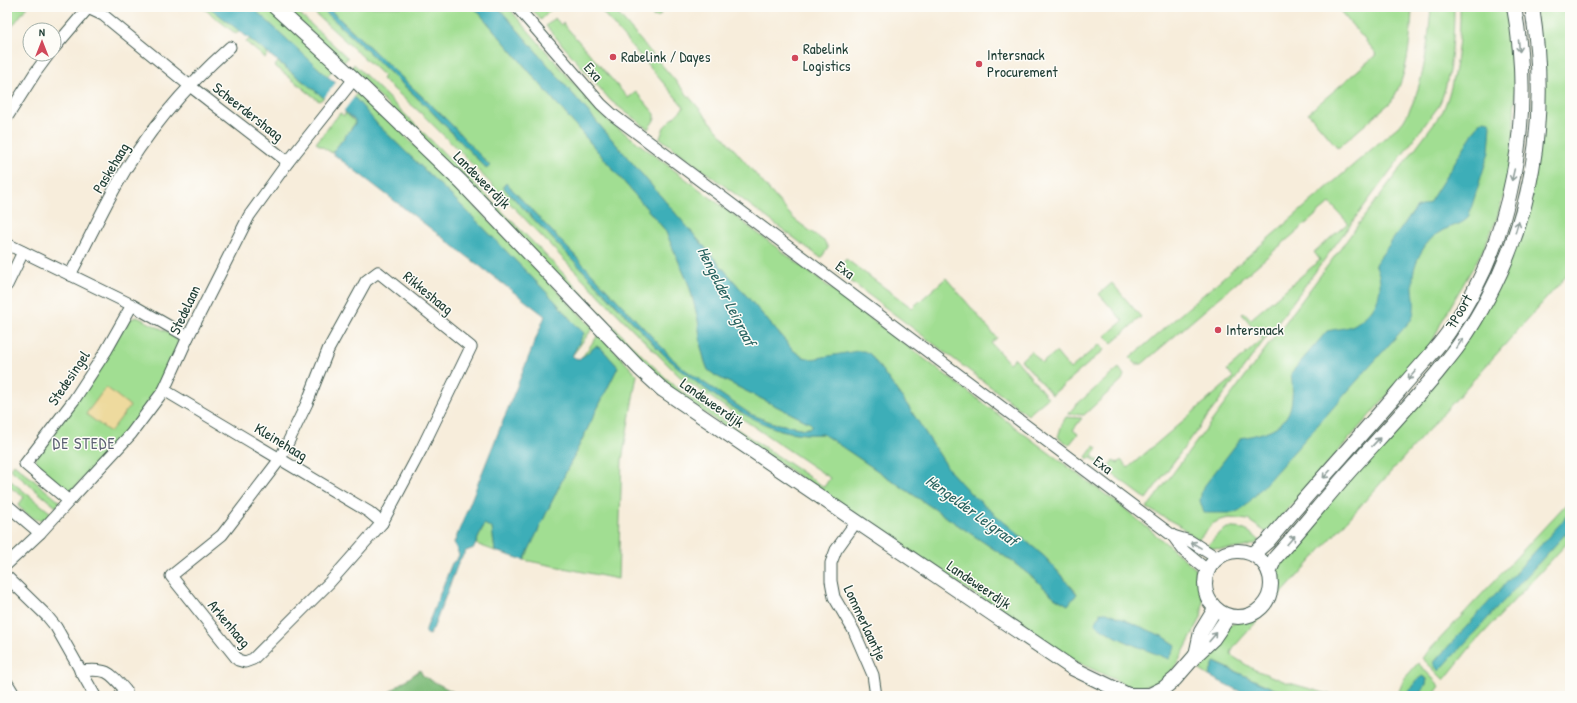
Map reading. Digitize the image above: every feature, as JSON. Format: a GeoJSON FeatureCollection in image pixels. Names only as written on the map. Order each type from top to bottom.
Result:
{"type":"FeatureCollection","features":[{"type":"Feature","properties":{"kind":"street","name":"Scheerdershaag"},"geometry":{"type":"LineString","coordinates":[[62,38],[88,7],[103,15],[190,86],[288,162]]}},
{"type":"Feature","properties":{"kind":"street","name":"Landeweerdijk"},"geometry":{"type":"LineString","coordinates":[[275,7],[351,83],[461,182],[658,386],[683,405],[1072,668],[1128,695],[1150,695],[1164,688],[1175,679],[1196,655],[1213,639],[1228,617]]}},
{"type":"Feature","properties":{"kind":"street","name":"Exa"},"geometry":{"type":"LineString","coordinates":[[517,7],[600,104],[613,115],[1173,536]]}},
{"type":"Feature","properties":{"kind":"street","name":"7Poort"},"geometry":{"type":"LineString","coordinates":[[1253,554],[1268,541],[1450,331],[1478,283],[1497,237],[1507,202],[1518,151],[1522,95],[1518,31],[1514,7]]}},
{"type":"Feature","properties":{"kind":"street","name":"7Poort"},"geometry":{"type":"LineString","coordinates":[[1269,572],[1275,558],[1353,467],[1412,402],[1459,346],[1476,318],[1498,276],[1508,254],[1516,230],[1530,181],[1536,146],[1539,115],[1538,54],[1532,7]]}},
{"type":"Feature","properties":{"kind":"street","name":"Scheerdershaag"},"geometry":{"type":"LineString","coordinates":[[190,86],[203,71],[230,48]]}},
{"type":"Feature","properties":{"kind":"street"},"geometry":{"type":"LineString","coordinates":[[7,117],[31,78],[43,62]]}},
{"type":"Feature","properties":{"kind":"street","name":"Stedelaan"},"geometry":{"type":"LineString","coordinates":[[7,564],[40,533],[131,434],[164,390],[179,360],[188,337],[249,216],[288,162],[351,83]]}},
{"type":"Feature","properties":{"kind":"street","name":"Paskehaag"},"geometry":{"type":"LineString","coordinates":[[70,275],[116,185],[146,139],[190,86]]}},
{"type":"Feature","properties":{"kind":"street"},"geometry":{"type":"LineString","coordinates":[[7,244],[132,305],[188,337]]}},
{"type":"Feature","properties":{"kind":"street"},"geometry":{"type":"LineString","coordinates":[[7,285],[23,252]]}},
{"type":"Feature","properties":{"kind":"street","name":"Rikkeshaag"},"geometry":{"type":"LineString","coordinates":[[280,459],[307,403],[328,350],[366,281],[378,272],[471,347],[422,448],[382,524]]}},
{"type":"Feature","properties":{"kind":"street","name":"Stedesingel"},"geometry":{"type":"LineString","coordinates":[[69,501],[25,464],[74,400],[106,351],[132,305]]}},
{"type":"Feature","properties":{"kind":"street","name":"Kleinehaag"},"geometry":{"type":"LineString","coordinates":[[164,390],[369,512],[382,524]]}},
{"type":"Feature","properties":{"kind":"street","name":"Arkenhaag"},"geometry":{"type":"LineString","coordinates":[[280,459],[222,535],[171,576],[238,660],[245,662],[253,660],[330,583],[382,524]]}},
{"type":"Feature","properties":{"kind":"street"},"geometry":{"type":"LineString","coordinates":[[7,505],[40,533]]}},
{"type":"Feature","properties":{"kind":"street","name":"Lommerlaantje"},"geometry":{"type":"LineString","coordinates":[[856,522],[836,550],[831,562],[831,581],[834,597],[854,631],[873,675],[876,696]]}},
{"type":"Feature","properties":{"kind":"street"},"geometry":{"type":"LineString","coordinates":[[1173,536],[1190,541],[1217,558]]}},
{"type":"Feature","properties":{"kind":"street"},"geometry":{"type":"LineString","coordinates":[[1173,536],[1184,551],[1207,570]]}},
{"type":"Feature","properties":{"kind":"street"},"geometry":{"type":"LineString","coordinates":[[1241,551],[1253,554],[1265,565],[1269,572],[1271,584],[1269,596],[1263,607],[1253,614],[1241,618],[1228,617],[1215,609],[1208,601],[1204,590],[1204,580],[1207,570],[1217,558],[1228,552],[1241,551]]}},
{"type":"Feature","properties":{"kind":"street"},"geometry":{"type":"LineString","coordinates":[[7,577],[47,616],[56,628],[95,696]]}},
{"type":"Feature","properties":{"kind":"street","name":"Landeweerdijk"},"geometry":{"type":"LineString","coordinates":[[1196,655],[1201,632],[1215,609]]}},
{"type":"Feature","properties":{"kind":"street"},"geometry":{"type":"LineString","coordinates":[[80,671],[96,669],[109,673],[126,691],[120,696]]}},
{"type":"Feature","properties":{"kind":"street"},"geometry":{"type":"LineString","coordinates":[[7,683],[15,696]]}},
{"type":"Feature","properties":{"kind":"green space"},"geometry":{"type":"Polygon","coordinates":[[[7,7],[27,7],[7,33],[7,7]]]}},
{"type":"Feature","properties":{"kind":"green space"},"geometry":{"type":"Polygon","coordinates":[[[202,7],[209,7],[240,31],[236,34],[202,7]]]}},
{"type":"Feature","properties":{"kind":"green space"},"geometry":{"type":"Polygon","coordinates":[[[252,7],[267,7],[334,68],[327,77],[252,7]]]}},
{"type":"Feature","properties":{"kind":"green space"},"geometry":{"type":"Polygon","coordinates":[[[284,7],[292,7],[348,58],[344,62],[284,7]]]}},
{"type":"Feature","properties":{"kind":"green space"},"geometry":{"type":"Polygon","coordinates":[[[308,7],[320,7],[428,108],[487,169],[490,166],[447,120],[327,7],[474,7],[665,230],[689,285],[698,319],[701,347],[708,370],[716,376],[813,425],[812,427],[805,429],[773,423],[750,414],[684,369],[506,183],[503,187],[663,354],[687,375],[728,405],[757,421],[791,432],[823,434],[1013,562],[1054,597],[1068,605],[1077,593],[1046,558],[970,493],[950,471],[908,406],[870,354],[812,359],[803,357],[794,351],[498,7],[508,7],[601,115],[1124,508],[1195,568],[1203,601],[1201,618],[1176,666],[1158,683],[1141,687],[1128,686],[1069,658],[678,395],[654,375],[351,68],[354,64],[508,217],[635,348],[683,393],[824,487],[830,478],[679,376],[422,114],[382,79],[384,76],[308,7]],[[1100,615],[1095,624],[1128,642],[1176,645],[1164,637],[1100,615]]]}},
{"type":"Feature","properties":{"kind":"green space"},"geometry":{"type":"Polygon","coordinates":[[[530,7],[546,7],[550,11],[541,20],[530,7]]]}},
{"type":"Feature","properties":{"kind":"green space"},"geometry":{"type":"Polygon","coordinates":[[[598,7],[612,7],[794,219],[825,242],[828,248],[821,258],[660,138],[664,127],[684,107],[598,7]]]}},
{"type":"Feature","properties":{"kind":"green space"},"geometry":{"type":"Polygon","coordinates":[[[646,7],[655,7],[661,14],[658,17],[653,16],[646,7]]]}},
{"type":"Feature","properties":{"kind":"green space"},"geometry":{"type":"Polygon","coordinates":[[[1345,7],[1412,7],[1412,19],[1408,56],[1397,92],[1391,102],[1338,148],[1308,113],[1377,54],[1340,11],[1345,7]]]}},
{"type":"Feature","properties":{"kind":"green space"},"geometry":{"type":"Polygon","coordinates":[[[1431,7],[1454,7],[1449,72],[1438,107],[1146,499],[1090,457],[1088,459],[1086,457],[1094,446],[1097,448],[1092,456],[1108,467],[1113,460],[1118,463],[1121,460],[1128,468],[1233,378],[1227,370],[1263,339],[1242,314],[1244,312],[1251,319],[1320,260],[1314,252],[1348,223],[1330,203],[1142,364],[1136,364],[1130,358],[1403,122],[1416,95],[1424,66],[1431,7]]]}},
{"type":"Feature","properties":{"kind":"green space"},"geometry":{"type":"Polygon","coordinates":[[[1460,7],[1508,7],[1516,57],[1513,164],[1496,221],[1483,250],[1442,321],[1431,345],[1267,533],[1248,520],[1229,518],[1212,524],[1198,540],[1180,526],[1147,508],[1443,111],[1454,74],[1459,32],[1460,7]]]}},
{"type":"Feature","properties":{"kind":"green space"},"geometry":{"type":"Polygon","coordinates":[[[1536,7],[1570,7],[1570,272],[1233,648],[1231,653],[1232,656],[1253,669],[1286,682],[1335,696],[1297,696],[1274,689],[1215,662],[1209,676],[1200,670],[1220,634],[1230,626],[1255,617],[1266,609],[1273,598],[1277,566],[1463,343],[1533,183],[1536,7]]]}},
{"type":"Feature","properties":{"kind":"green space"},"geometry":{"type":"Polygon","coordinates":[[[555,18],[561,25],[563,23],[628,98],[636,92],[655,114],[655,119],[648,129],[611,101],[546,26],[555,18]]]}},
{"type":"Feature","properties":{"kind":"green space"},"geometry":{"type":"Polygon","coordinates":[[[250,39],[268,54],[265,58],[246,42],[250,39]]]}},
{"type":"Feature","properties":{"kind":"green space"},"geometry":{"type":"Polygon","coordinates":[[[278,62],[324,98],[319,101],[275,66],[278,62]]]}},
{"type":"Feature","properties":{"kind":"green space"},"geometry":{"type":"Polygon","coordinates":[[[362,93],[467,198],[593,328],[572,356],[584,333],[555,301],[466,210],[377,124],[354,97],[356,94],[360,96],[362,93]]]}},
{"type":"Feature","properties":{"kind":"green space"},"geometry":{"type":"Polygon","coordinates":[[[340,113],[344,116],[345,113],[356,122],[332,153],[316,143],[340,113]]]}},
{"type":"Feature","properties":{"kind":"green space"},"geometry":{"type":"Polygon","coordinates":[[[846,259],[912,308],[946,278],[997,338],[991,343],[1009,363],[1015,358],[1048,398],[1028,415],[837,271],[846,259]]]}},
{"type":"Feature","properties":{"kind":"green space"},"geometry":{"type":"Polygon","coordinates":[[[1112,283],[1141,317],[1112,343],[1105,336],[1123,321],[1099,294],[1112,283]]]}},
{"type":"Feature","properties":{"kind":"green space"},"geometry":{"type":"Polygon","coordinates":[[[137,317],[174,335],[178,341],[178,348],[154,393],[130,427],[73,489],[65,490],[36,467],[36,457],[130,319],[137,317]]]}},
{"type":"Feature","properties":{"kind":"green space"},"geometry":{"type":"Polygon","coordinates":[[[599,334],[637,375],[622,460],[618,579],[524,560],[618,367],[602,349],[596,346],[579,361],[599,334]]]}},
{"type":"Feature","properties":{"kind":"green space"},"geometry":{"type":"Polygon","coordinates":[[[1100,344],[1104,350],[1052,395],[1021,360],[1031,351],[1042,363],[1056,352],[1070,369],[1100,344]]]}},
{"type":"Feature","properties":{"kind":"green space"},"geometry":{"type":"Polygon","coordinates":[[[1119,368],[1124,375],[1122,380],[1084,415],[1068,414],[1076,405],[1119,368]]]}},
{"type":"Feature","properties":{"kind":"green space"},"geometry":{"type":"Polygon","coordinates":[[[1066,417],[1082,418],[1073,430],[1078,434],[1069,445],[1058,437],[1066,417]]]}},
{"type":"Feature","properties":{"kind":"green space"},"geometry":{"type":"Polygon","coordinates":[[[14,464],[60,502],[56,507],[10,469],[14,464]]]}},
{"type":"Feature","properties":{"kind":"green space"},"geometry":{"type":"Polygon","coordinates":[[[7,478],[51,513],[42,520],[38,520],[30,516],[18,506],[24,497],[7,485],[7,478]]]}},
{"type":"Feature","properties":{"kind":"green space"},"geometry":{"type":"Polygon","coordinates":[[[1570,500],[1570,540],[1469,649],[1444,680],[1422,658],[1570,500]]]}},
{"type":"Feature","properties":{"kind":"green space"},"geometry":{"type":"Polygon","coordinates":[[[484,524],[492,528],[495,551],[476,544],[484,524]]]}},
{"type":"Feature","properties":{"kind":"green space"},"geometry":{"type":"Polygon","coordinates":[[[1227,528],[1245,530],[1260,541],[1255,544],[1234,549],[1219,549],[1207,546],[1217,535],[1227,528]]]}},
{"type":"Feature","properties":{"kind":"green space"},"geometry":{"type":"Polygon","coordinates":[[[1418,663],[1440,686],[1433,696],[1418,696],[1426,684],[1427,679],[1423,676],[1420,677],[1412,687],[1407,696],[1397,696],[1404,679],[1418,663]]]}},
{"type":"Feature","properties":{"kind":"green space"},"geometry":{"type":"Polygon","coordinates":[[[420,670],[423,676],[461,696],[384,696],[420,670]]]}},
{"type":"Feature","properties":{"kind":"sand"},"geometry":{"type":"Polygon","coordinates":[[[106,387],[130,406],[110,432],[86,414],[106,387]]]}},
{"type":"Feature","properties":{"kind":"water"},"geometry":{"type":"Polygon","coordinates":[[[209,7],[252,7],[336,83],[335,84],[353,98],[354,97],[377,124],[466,210],[555,301],[584,333],[572,356],[579,360],[596,346],[602,349],[618,367],[524,560],[495,551],[492,528],[484,524],[474,548],[466,551],[459,561],[433,629],[429,635],[426,634],[426,629],[452,563],[459,555],[454,543],[545,316],[332,153],[355,124],[355,120],[326,96],[324,98],[209,7]]]}},
{"type":"Feature","properties":{"kind":"water"},"geometry":{"type":"Polygon","coordinates":[[[320,7],[327,7],[447,120],[490,166],[487,169],[428,108],[320,7]]]}},
{"type":"Feature","properties":{"kind":"water","name":"Hengelder Leigraaf"},"geometry":{"type":"Polygon","coordinates":[[[474,7],[498,7],[794,351],[803,357],[812,359],[857,351],[864,351],[870,354],[908,406],[950,471],[970,493],[1046,558],[1077,594],[1068,605],[1054,597],[1013,562],[823,434],[791,432],[772,427],[758,421],[714,395],[687,375],[663,354],[503,187],[506,183],[684,369],[750,414],[773,423],[805,429],[812,427],[810,423],[716,376],[708,370],[701,347],[698,319],[689,285],[665,230],[474,7]]]}},
{"type":"Feature","properties":{"kind":"water"},"geometry":{"type":"Polygon","coordinates":[[[1484,120],[1489,121],[1491,125],[1489,152],[1468,218],[1462,223],[1443,230],[1430,240],[1421,252],[1414,272],[1414,309],[1412,319],[1243,509],[1233,513],[1204,513],[1200,501],[1202,489],[1241,438],[1268,431],[1282,423],[1287,416],[1292,398],[1291,373],[1327,331],[1354,325],[1373,308],[1377,301],[1380,287],[1380,279],[1375,264],[1416,208],[1429,203],[1480,122],[1484,120]]]}},
{"type":"Feature","properties":{"kind":"water"},"geometry":{"type":"Polygon","coordinates":[[[1570,513],[1570,529],[1440,670],[1438,670],[1434,665],[1435,661],[1570,513]]]}},
{"type":"Feature","properties":{"kind":"water"},"geometry":{"type":"Polygon","coordinates":[[[1107,612],[1164,637],[1176,645],[1169,659],[1140,648],[1103,630],[1095,624],[1100,613],[1107,612]]]}},
{"type":"Feature","properties":{"kind":"water"},"geometry":{"type":"Polygon","coordinates":[[[1214,662],[1274,689],[1297,696],[1249,696],[1209,676],[1214,662]]]}},
{"type":"Feature","properties":{"kind":"water"},"geometry":{"type":"Polygon","coordinates":[[[1423,676],[1427,679],[1426,684],[1418,696],[1407,696],[1420,677],[1423,676]]]}},
{"type":"Feature","properties":{"kind":"pier"},"geometry":{"type":"Polygon","coordinates":[[[337,81],[338,84],[355,96],[342,113],[341,110],[326,98],[323,99],[337,81]]]}},
{"type":"Feature","properties":{"kind":"place","name":"Rabelink / Dayes"},"geometry":{"type":"Point","coordinates":[613,57]}},
{"type":"Feature","properties":{"kind":"place","name":"Rabelink Logistics"},"geometry":{"type":"Point","coordinates":[795,58]}},
{"type":"Feature","properties":{"kind":"place","name":"Intersnack Procurement"},"geometry":{"type":"Point","coordinates":[979,64]}},
{"type":"Feature","properties":{"kind":"place","name":"Intersnack"},"geometry":{"type":"Point","coordinates":[1218,330]}},
{"type":"Feature","properties":{"kind":"district","name":"DE STEDE"},"geometry":{"type":"Point","coordinates":[84,443]}}]}
